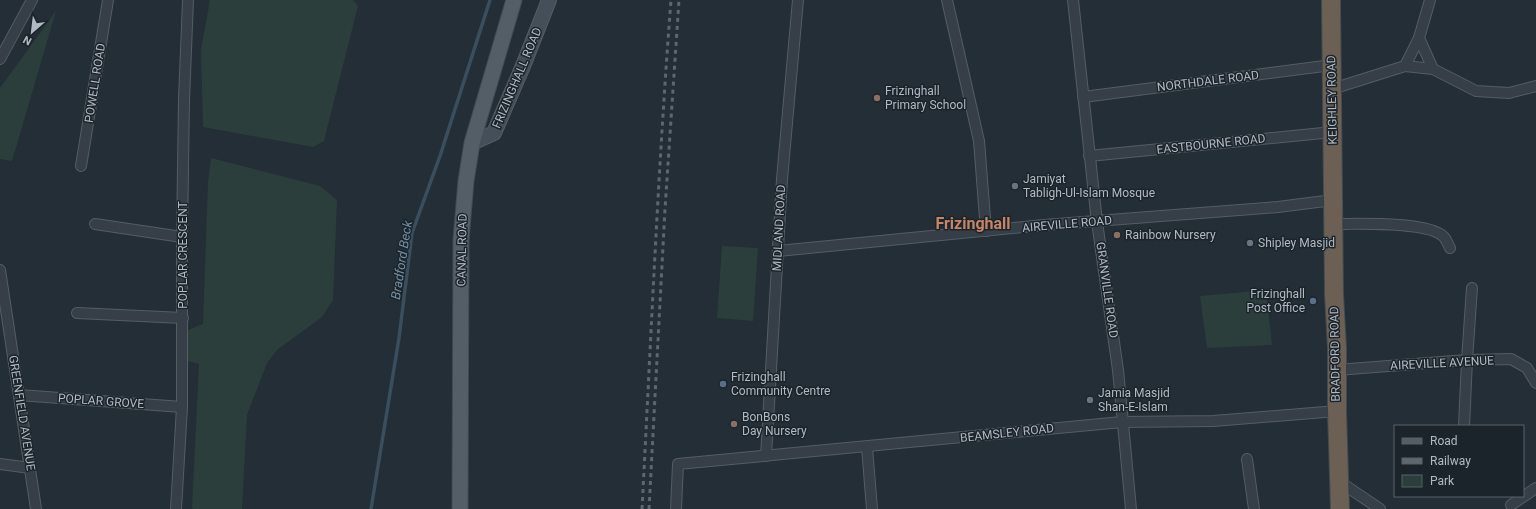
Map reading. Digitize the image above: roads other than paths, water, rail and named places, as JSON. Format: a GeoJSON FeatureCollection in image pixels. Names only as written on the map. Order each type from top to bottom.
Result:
{"type":"FeatureCollection","features":[{"type":"Feature","properties":{"kind":"highway","name":"KEIGHLEY ROAD"},"geometry":{"type":"LineString","coordinates":[[1331,0],[1333,200]]}},
{"type":"Feature","properties":{"kind":"highway","name":"BRADFORD ROAD"},"geometry":{"type":"LineString","coordinates":[[1333,200],[1340,509]]}},
{"type":"Feature","properties":{"kind":"main road","name":"CANAL ROAD"},"geometry":{"type":"LineString","coordinates":[[460,508],[461,240],[466,181],[472,143],[514,0]]}},
{"type":"Feature","properties":{"kind":"street"},"geometry":{"type":"LineString","coordinates":[[0,59],[32,0]]}},
{"type":"Feature","properties":{"kind":"street","name":"POWELL ROAD"},"geometry":{"type":"LineString","coordinates":[[81,166],[108,0]]}},
{"type":"Feature","properties":{"kind":"street","name":"POPLAR CRESCENT"},"geometry":{"type":"LineString","coordinates":[[176,509],[182,408],[184,100],[188,0]]}},
{"type":"Feature","properties":{"kind":"street","name":"FRIZINGHALL ROAD"},"geometry":{"type":"LineString","coordinates":[[472,143],[494,133],[549,0]]}},
{"type":"Feature","properties":{"kind":"street","name":"MIDLAND ROAD"},"geometry":{"type":"LineString","coordinates":[[766,456],[782,180],[798,0]]}},
{"type":"Feature","properties":{"kind":"street"},"geometry":{"type":"LineString","coordinates":[[947,0],[979,140],[986,231]]}},
{"type":"Feature","properties":{"kind":"street","name":"GRANVILLE ROAD"},"geometry":{"type":"LineString","coordinates":[[1073,0],[1097,222],[1118,370],[1131,509]]}},
{"type":"Feature","properties":{"kind":"street"},"geometry":{"type":"LineString","coordinates":[[1404,66],[1419,38],[1430,0]]}},
{"type":"Feature","properties":{"kind":"street"},"geometry":{"type":"LineString","coordinates":[[1419,38],[1433,69]]}},
{"type":"Feature","properties":{"kind":"street","name":"NORTHDALE ROAD"},"geometry":{"type":"LineString","coordinates":[[1083,97],[1332,65]]}},
{"type":"Feature","properties":{"kind":"street"},"geometry":{"type":"LineString","coordinates":[[1332,89],[1404,66],[1433,69],[1476,91],[1509,93],[1536,86]]}},
{"type":"Feature","properties":{"kind":"street","name":"EASTBOURNE ROAD"},"geometry":{"type":"LineString","coordinates":[[1090,156],[1333,132]]}},
{"type":"Feature","properties":{"kind":"street","name":"AIREVILLE ROAD"},"geometry":{"type":"LineString","coordinates":[[778,251],[1333,200]]}},
{"type":"Feature","properties":{"kind":"street"},"geometry":{"type":"LineString","coordinates":[[94,224],[182,236]]}},
{"type":"Feature","properties":{"kind":"street"},"geometry":{"type":"LineString","coordinates":[[1334,224],[1381,224],[1433,230],[1444,237],[1450,248]]}},
{"type":"Feature","properties":{"kind":"street","name":"GREENFIELD AVENUE"},"geometry":{"type":"LineString","coordinates":[[0,270],[36,509]]}},
{"type":"Feature","properties":{"kind":"street"},"geometry":{"type":"LineString","coordinates":[[1464,425],[1472,288]]}},
{"type":"Feature","properties":{"kind":"street"},"geometry":{"type":"LineString","coordinates":[[77,313],[183,318]]}},
{"type":"Feature","properties":{"kind":"street","name":"AIREVILLE AVENUE"},"geometry":{"type":"LineString","coordinates":[[1336,370],[1467,360],[1511,360],[1527,368],[1536,384]]}},
{"type":"Feature","properties":{"kind":"street","name":"POPLAR GROVE"},"geometry":{"type":"LineString","coordinates":[[19,395],[182,408]]}},
{"type":"Feature","properties":{"kind":"street","name":"BEAMSLEY ROAD"},"geometry":{"type":"LineString","coordinates":[[676,509],[678,464],[1122,422],[1213,421],[1337,411]]}},
{"type":"Feature","properties":{"kind":"street"},"geometry":{"type":"LineString","coordinates":[[867,447],[872,509]]}},
{"type":"Feature","properties":{"kind":"street"},"geometry":{"type":"LineString","coordinates":[[1247,459],[1254,509]]}},
{"type":"Feature","properties":{"kind":"street"},"geometry":{"type":"LineString","coordinates":[[0,464],[30,468]]}},
{"type":"Feature","properties":{"kind":"street"},"geometry":{"type":"LineString","coordinates":[[1340,482],[1380,509]]}},
{"type":"Feature","properties":{"kind":"street"},"geometry":{"type":"LineString","coordinates":[[1524,496],[1536,488]]}},
{"type":"Feature","properties":{"kind":"street"},"geometry":{"type":"LineString","coordinates":[[1511,505],[1523,497]]}},
{"type":"Feature","properties":{"kind":"waterway","name":"Bradford Beck"},"geometry":{"type":"LineString","coordinates":[[371,509],[399,338],[412,233],[440,156],[490,0]]}},
{"type":"Feature","properties":{"kind":"railway"},"geometry":{"type":"LineString","coordinates":[[642,509],[658,190],[671,0]]}},
{"type":"Feature","properties":{"kind":"railway"},"geometry":{"type":"LineString","coordinates":[[649,509],[665,209],[679,0]]}},
{"type":"Feature","properties":{"kind":"place","name":"Frizinghall Primary School"},"geometry":{"type":"Point","coordinates":[877,98]}},
{"type":"Feature","properties":{"kind":"place","name":"Jamiyat Tabligh-Ul-Islam Mosque"},"geometry":{"type":"Point","coordinates":[1015,186]}},
{"type":"Feature","properties":{"kind":"place","name":"Rainbow Nursery"},"geometry":{"type":"Point","coordinates":[1117,235]}},
{"type":"Feature","properties":{"kind":"place","name":"Shipley Masjid"},"geometry":{"type":"Point","coordinates":[1250,243]}},
{"type":"Feature","properties":{"kind":"place","name":"Frizinghall Post Office"},"geometry":{"type":"Point","coordinates":[1313,301]}},
{"type":"Feature","properties":{"kind":"place","name":"Frizinghall Community Centre"},"geometry":{"type":"Point","coordinates":[723,384]}},
{"type":"Feature","properties":{"kind":"place","name":"Jamia Masjid Shan-E-Islam"},"geometry":{"type":"Point","coordinates":[1090,400]}},
{"type":"Feature","properties":{"kind":"place","name":"BonBons Day Nursery"},"geometry":{"type":"Point","coordinates":[734,424]}},
{"type":"Feature","properties":{"kind":"district","name":"Frizinghall"},"geometry":{"type":"Point","coordinates":[973,223]}}]}
